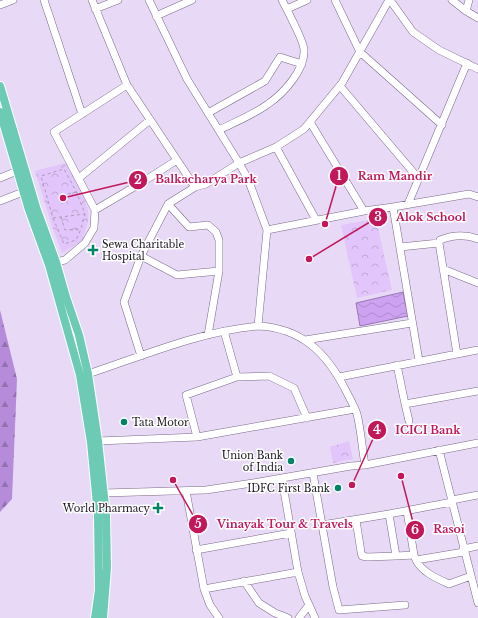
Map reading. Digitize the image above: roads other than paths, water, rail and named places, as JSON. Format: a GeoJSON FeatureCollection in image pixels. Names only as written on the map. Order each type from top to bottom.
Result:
{"type":"FeatureCollection","features":[{"type":"Feature","properties":{"kind":"main road"},"geometry":{"type":"LineString","coordinates":[[0,86],[36,208],[56,262],[79,335],[88,374],[104,493],[107,568],[103,618]]}},
{"type":"Feature","properties":{"kind":"main road"},"geometry":{"type":"LineString","coordinates":[[0,112],[3,133],[49,265],[80,375],[86,409],[98,515],[99,590],[95,618]]}},
{"type":"Feature","properties":{"kind":"street"},"geometry":{"type":"LineString","coordinates":[[0,5],[13,0]]}},
{"type":"Feature","properties":{"kind":"street"},"geometry":{"type":"LineString","coordinates":[[44,0],[82,114]]}},
{"type":"Feature","properties":{"kind":"street"},"geometry":{"type":"LineString","coordinates":[[92,0],[127,85],[195,187]]}},
{"type":"Feature","properties":{"kind":"street"},"geometry":{"type":"LineString","coordinates":[[95,10],[118,0]]}},
{"type":"Feature","properties":{"kind":"street"},"geometry":{"type":"LineString","coordinates":[[148,0],[187,79],[240,163],[267,230],[258,326]]}},
{"type":"Feature","properties":{"kind":"street"},"geometry":{"type":"LineString","coordinates":[[156,16],[192,0]]}},
{"type":"Feature","properties":{"kind":"street"},"geometry":{"type":"LineString","coordinates":[[219,130],[268,104],[288,86],[302,64],[304,50],[282,0]]}},
{"type":"Feature","properties":{"kind":"street"},"geometry":{"type":"LineString","coordinates":[[287,9],[307,0]]}},
{"type":"Feature","properties":{"kind":"street"},"geometry":{"type":"LineString","coordinates":[[335,0],[360,52],[442,124]]}},
{"type":"Feature","properties":{"kind":"street"},"geometry":{"type":"LineString","coordinates":[[141,356],[124,302],[141,256],[168,204],[195,187],[206,184],[240,163],[276,147],[304,129],[340,86],[390,0],[413,32],[439,50],[478,69]]}},
{"type":"Feature","properties":{"kind":"street"},"geometry":{"type":"LineString","coordinates":[[452,0],[478,18]]}},
{"type":"Feature","properties":{"kind":"street"},"geometry":{"type":"LineString","coordinates":[[466,11],[469,0]]}},
{"type":"Feature","properties":{"kind":"street"},"geometry":{"type":"LineString","coordinates":[[208,113],[264,81],[280,57],[302,64]]}},
{"type":"Feature","properties":{"kind":"street"},"geometry":{"type":"LineString","coordinates":[[408,204],[468,63]]}},
{"type":"Feature","properties":{"kind":"street"},"geometry":{"type":"LineString","coordinates":[[56,262],[65,260],[85,243],[94,228],[95,210],[54,132],[127,85]]}},
{"type":"Feature","properties":{"kind":"street"},"geometry":{"type":"LineString","coordinates":[[340,86],[419,179]]}},
{"type":"Feature","properties":{"kind":"street"},"geometry":{"type":"LineString","coordinates":[[79,178],[150,120]]}},
{"type":"Feature","properties":{"kind":"street"},"geometry":{"type":"LineString","coordinates":[[310,122],[364,211]]}},
{"type":"Feature","properties":{"kind":"street"},"geometry":{"type":"LineString","coordinates":[[276,147],[316,220]]}},
{"type":"Feature","properties":{"kind":"street"},"geometry":{"type":"LineString","coordinates":[[95,210],[177,160]]}},
{"type":"Feature","properties":{"kind":"street"},"geometry":{"type":"LineString","coordinates":[[0,178],[17,171]]}},
{"type":"Feature","properties":{"kind":"street"},"geometry":{"type":"LineString","coordinates":[[0,201],[23,192]]}},
{"type":"Feature","properties":{"kind":"street"},"geometry":{"type":"LineString","coordinates":[[267,230],[364,211],[469,194],[478,197]]}},
{"type":"Feature","properties":{"kind":"street"},"geometry":{"type":"LineString","coordinates":[[168,204],[189,227],[208,225],[216,232],[219,240],[219,271],[208,335]]}},
{"type":"Feature","properties":{"kind":"street"},"geometry":{"type":"LineString","coordinates":[[393,207],[418,361]]}},
{"type":"Feature","properties":{"kind":"street"},"geometry":{"type":"LineString","coordinates":[[400,247],[439,243],[440,240],[451,236],[470,236],[478,239]]}},
{"type":"Feature","properties":{"kind":"street"},"geometry":{"type":"LineString","coordinates":[[439,243],[458,354]]}},
{"type":"Feature","properties":{"kind":"street"},"geometry":{"type":"LineString","coordinates":[[141,256],[177,274],[219,271]]}},
{"type":"Feature","properties":{"kind":"street"},"geometry":{"type":"LineString","coordinates":[[443,269],[478,283]]}},
{"type":"Feature","properties":{"kind":"street"},"geometry":{"type":"LineString","coordinates":[[305,340],[412,323]]}},
{"type":"Feature","properties":{"kind":"street"},"geometry":{"type":"LineString","coordinates":[[88,374],[224,331],[258,326],[278,328],[305,340],[317,349],[327,359],[339,377],[355,409],[365,465]]}},
{"type":"Feature","properties":{"kind":"street"},"geometry":{"type":"LineString","coordinates":[[224,331],[237,376]]}},
{"type":"Feature","properties":{"kind":"street"},"geometry":{"type":"LineString","coordinates":[[339,377],[478,350]]}},
{"type":"Feature","properties":{"kind":"street"},"geometry":{"type":"LineString","coordinates":[[398,365],[409,421]]}},
{"type":"Feature","properties":{"kind":"street"},"geometry":{"type":"LineString","coordinates":[[197,437],[186,395],[237,376],[269,376],[294,388],[307,418]]}},
{"type":"Feature","properties":{"kind":"street"},"geometry":{"type":"LineString","coordinates":[[405,404],[478,391]]}},
{"type":"Feature","properties":{"kind":"street"},"geometry":{"type":"LineString","coordinates":[[98,441],[197,437],[355,409]]}},
{"type":"Feature","properties":{"kind":"street"},"geometry":{"type":"LineString","coordinates":[[104,493],[127,493],[133,496],[234,490],[478,443]]}},
{"type":"Feature","properties":{"kind":"street"},"geometry":{"type":"LineString","coordinates":[[439,450],[478,603]]}},
{"type":"Feature","properties":{"kind":"street"},"geometry":{"type":"LineString","coordinates":[[314,475],[332,587],[342,618]]}},
{"type":"Feature","properties":{"kind":"street"},"geometry":{"type":"LineString","coordinates":[[282,480],[298,572],[315,618]]}},
{"type":"Feature","properties":{"kind":"street"},"geometry":{"type":"LineString","coordinates":[[186,493],[204,589],[210,605],[219,618]]}},
{"type":"Feature","properties":{"kind":"street"},"geometry":{"type":"LineString","coordinates":[[322,525],[407,511],[478,495]]}},
{"type":"Feature","properties":{"kind":"street"},"geometry":{"type":"LineString","coordinates":[[407,511],[415,557],[419,565],[428,574],[449,584],[471,576]]}},
{"type":"Feature","properties":{"kind":"street"},"geometry":{"type":"LineString","coordinates":[[389,514],[396,556]]}},
{"type":"Feature","properties":{"kind":"street"},"geometry":{"type":"LineString","coordinates":[[356,520],[362,556],[415,557],[464,551],[478,546]]}},
{"type":"Feature","properties":{"kind":"street"},"geometry":{"type":"LineString","coordinates":[[196,550],[291,533]]}},
{"type":"Feature","properties":{"kind":"street"},"geometry":{"type":"LineString","coordinates":[[204,589],[298,572]]}},
{"type":"Feature","properties":{"kind":"street"},"geometry":{"type":"LineString","coordinates":[[244,582],[259,603],[288,618]]}},
{"type":"Feature","properties":{"kind":"street"},"geometry":{"type":"LineString","coordinates":[[339,610],[405,604]]}},
{"type":"Feature","properties":{"kind":"street"},"geometry":{"type":"LineString","coordinates":[[298,618],[309,605]]}},
{"type":"Feature","properties":{"kind":"water"},"geometry":{"type":"Polygon","coordinates":[[[403,292],[408,316],[360,326],[356,303],[403,292]]]}},
{"type":"Feature","properties":{"kind":"place","name":"Balkacharya Park"},"geometry":{"type":"Point","coordinates":[63,198]}},
{"type":"Feature","properties":{"kind":"place","name":"Ram Mandir"},"geometry":{"type":"Point","coordinates":[325,224]}},
{"type":"Feature","properties":{"kind":"place","name":"Sewa Charitable Hospital"},"geometry":{"type":"Point","coordinates":[93,250]}},
{"type":"Feature","properties":{"kind":"place","name":"Alok School"},"geometry":{"type":"Point","coordinates":[309,259]}},
{"type":"Feature","properties":{"kind":"place","name":"Tata Motor"},"geometry":{"type":"Point","coordinates":[124,422]}},
{"type":"Feature","properties":{"kind":"place","name":"Union Bank of India"},"geometry":{"type":"Point","coordinates":[291,461]}},
{"type":"Feature","properties":{"kind":"place","name":"Rasoi"},"geometry":{"type":"Point","coordinates":[401,476]}},
{"type":"Feature","properties":{"kind":"place","name":"Vinayak Tour & Travels"},"geometry":{"type":"Point","coordinates":[173,480]}},
{"type":"Feature","properties":{"kind":"place","name":"ICICI Bank"},"geometry":{"type":"Point","coordinates":[352,485]}},
{"type":"Feature","properties":{"kind":"place","name":"IDFC First Bank"},"geometry":{"type":"Point","coordinates":[338,488]}},
{"type":"Feature","properties":{"kind":"place","name":"World Pharmacy"},"geometry":{"type":"Point","coordinates":[158,508]}}]}
